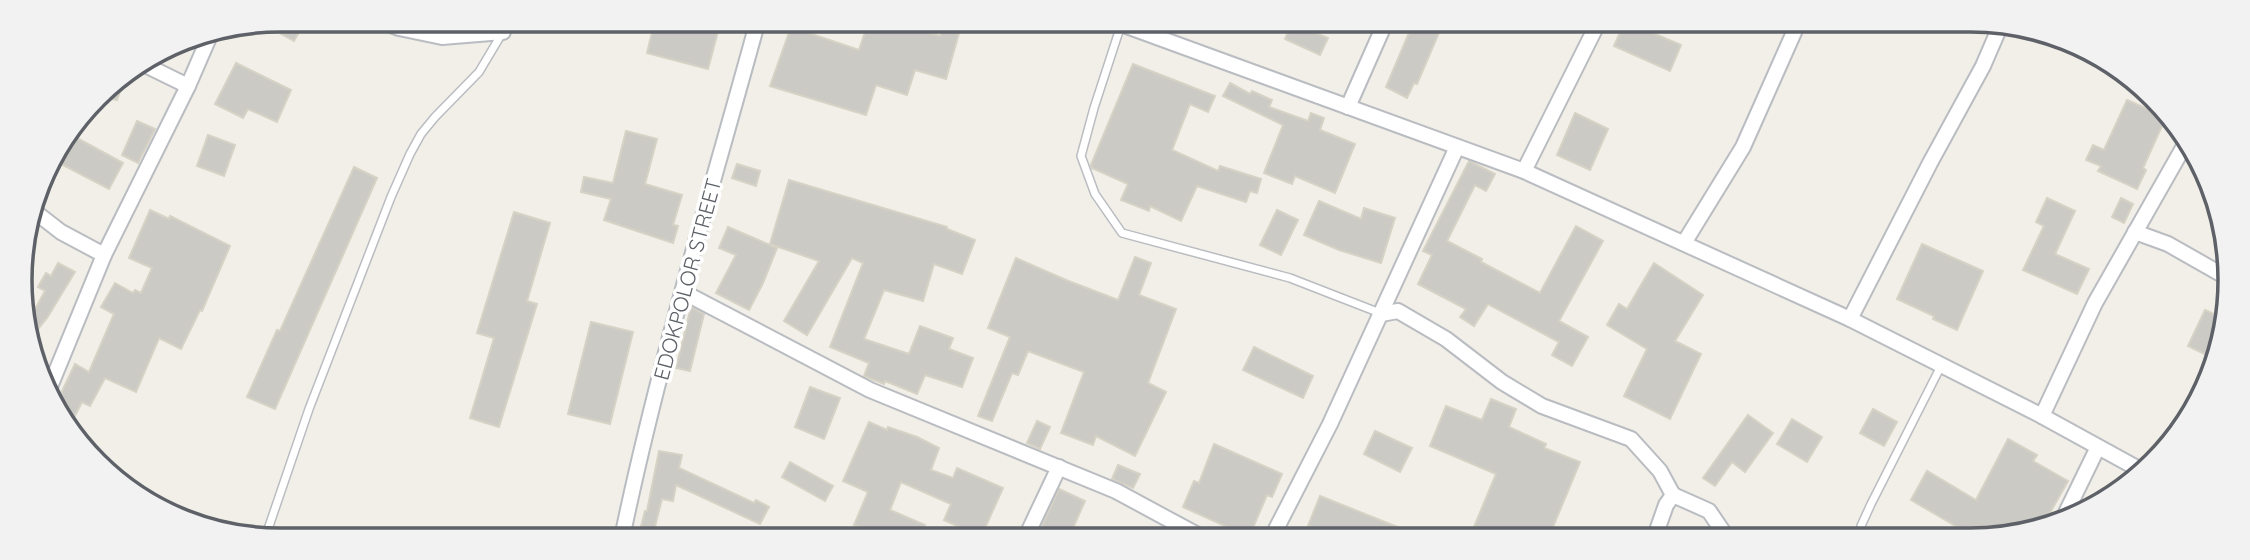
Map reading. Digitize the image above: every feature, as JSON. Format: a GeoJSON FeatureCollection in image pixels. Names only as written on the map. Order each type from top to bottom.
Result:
{"type":"FeatureCollection","features":[{"type":"Feature","properties":{"kind":"street"},"geometry":{"type":"LineString","coordinates":[[418,32],[442,37],[471,32]]}},
{"type":"Feature","properties":{"kind":"street","name":"EDOKPOLOR STREET"},"geometry":{"type":"LineString","coordinates":[[624,528],[683,292],[755,32]]}},
{"type":"Feature","properties":{"kind":"street"},"geometry":{"type":"LineString","coordinates":[[1157,32],[1348,107],[1524,170],[1850,319],[2042,416],[2134,467]]}},
{"type":"Feature","properties":{"kind":"street"},"geometry":{"type":"LineString","coordinates":[[1348,107],[1381,32]]}},
{"type":"Feature","properties":{"kind":"street"},"geometry":{"type":"LineString","coordinates":[[1524,170],[1593,32]]}},
{"type":"Feature","properties":{"kind":"street"},"geometry":{"type":"LineString","coordinates":[[1684,243],[1743,147],[1795,32]]}},
{"type":"Feature","properties":{"kind":"street"},"geometry":{"type":"LineString","coordinates":[[1850,319],[1983,66],[1997,33]]}},
{"type":"Feature","properties":{"kind":"street"},"geometry":{"type":"LineString","coordinates":[[53,380],[104,255],[207,43]]}},
{"type":"Feature","properties":{"kind":"street"},"geometry":{"type":"LineString","coordinates":[[150,68],[188,86]]}},
{"type":"Feature","properties":{"kind":"street"},"geometry":{"type":"LineString","coordinates":[[1276,528],[1330,424],[1457,147]]}},
{"type":"Feature","properties":{"kind":"street"},"geometry":{"type":"LineString","coordinates":[[2042,416],[2095,303],[2182,150]]}},
{"type":"Feature","properties":{"kind":"street"},"geometry":{"type":"LineString","coordinates":[[40,216],[61,233],[104,255]]}},
{"type":"Feature","properties":{"kind":"street"},"geometry":{"type":"LineString","coordinates":[[2135,232],[2168,244],[2218,272]]}},
{"type":"Feature","properties":{"kind":"street"},"geometry":{"type":"LineString","coordinates":[[683,292],[870,390],[1116,491],[1186,528]]}},
{"type":"Feature","properties":{"kind":"street"},"geometry":{"type":"LineString","coordinates":[[1381,314],[1398,311],[1446,339],[1502,382],[1542,406],[1630,439],[1660,471],[1673,495],[1709,510],[1721,528]]}},
{"type":"Feature","properties":{"kind":"street"},"geometry":{"type":"LineString","coordinates":[[2068,509],[2098,447]]}},
{"type":"Feature","properties":{"kind":"street"},"geometry":{"type":"LineString","coordinates":[[1030,528],[1059,467]]}},
{"type":"Feature","properties":{"kind":"street"},"geometry":{"type":"LineString","coordinates":[[1658,528],[1666,505],[1673,495]]}},
{"type":"Feature","properties":{"kind":"lane"},"geometry":{"type":"LineString","coordinates":[[268,528],[309,409],[410,154],[435,117],[479,72],[502,32]]}},
{"type":"Feature","properties":{"kind":"lane"},"geometry":{"type":"LineString","coordinates":[[1113,32],[1081,156],[1095,194],[1122,233],[1290,278],[1381,314]]}},
{"type":"Feature","properties":{"kind":"lane"},"geometry":{"type":"LineString","coordinates":[[1861,528],[1941,366]]}},
{"type":"Feature","properties":{"kind":"building"},"geometry":{"type":"Polygon","coordinates":[[[278,32],[299,32],[294,41],[278,32]]]}},
{"type":"Feature","properties":{"kind":"building"},"geometry":{"type":"Polygon","coordinates":[[[652,32],[718,32],[708,69],[647,53],[652,32]]]}},
{"type":"Feature","properties":{"kind":"building"},"geometry":{"type":"Polygon","coordinates":[[[789,32],[806,32],[859,50],[865,32],[928,32],[940,36],[941,32],[959,32],[946,79],[915,70],[907,95],[876,85],[866,115],[770,86],[789,32]]]}},
{"type":"Feature","properties":{"kind":"building"},"geometry":{"type":"Polygon","coordinates":[[[1288,32],[1314,32],[1328,38],[1320,55],[1285,39],[1288,32]]]}},
{"type":"Feature","properties":{"kind":"building"},"geometry":{"type":"Polygon","coordinates":[[[1409,32],[1439,32],[1417,84],[1414,83],[1407,98],[1386,87],[1409,32]]]}},
{"type":"Feature","properties":{"kind":"building"},"geometry":{"type":"Polygon","coordinates":[[[1620,32],[1651,32],[1681,45],[1670,71],[1614,46],[1620,32]]]}},
{"type":"Feature","properties":{"kind":"building"},"geometry":{"type":"Polygon","coordinates":[[[236,63],[291,90],[277,122],[248,109],[243,118],[215,104],[236,63]]]}},
{"type":"Feature","properties":{"kind":"building"},"geometry":{"type":"Polygon","coordinates":[[[1133,64],[1215,96],[1208,112],[1190,104],[1172,150],[1218,171],[1220,166],[1261,179],[1257,193],[1250,191],[1246,202],[1197,186],[1181,221],[1150,206],[1149,211],[1121,200],[1128,184],[1092,168],[1091,165],[1133,64]]]}},
{"type":"Feature","properties":{"kind":"building"},"geometry":{"type":"Polygon","coordinates":[[[1230,83],[1250,94],[1252,91],[1272,100],[1269,107],[1308,121],[1311,113],[1324,118],[1320,130],[1355,144],[1335,193],[1295,176],[1292,184],[1264,173],[1283,125],[1223,96],[1230,83]]]}},
{"type":"Feature","properties":{"kind":"building"},"geometry":{"type":"Polygon","coordinates":[[[121,89],[117,100],[110,98],[121,89]]]}},
{"type":"Feature","properties":{"kind":"building"},"geometry":{"type":"Polygon","coordinates":[[[2127,100],[2153,111],[2163,124],[2143,168],[2146,170],[2137,189],[2098,171],[2101,166],[2086,160],[2093,145],[2104,150],[2127,100]]]}},
{"type":"Feature","properties":{"kind":"building"},"geometry":{"type":"Polygon","coordinates":[[[1575,113],[1608,129],[1590,170],[1557,155],[1575,113]]]}},
{"type":"Feature","properties":{"kind":"building"},"geometry":{"type":"Polygon","coordinates":[[[137,121],[155,129],[138,163],[122,155],[137,121]]]}},
{"type":"Feature","properties":{"kind":"building"},"geometry":{"type":"Polygon","coordinates":[[[626,131],[657,139],[645,184],[682,195],[673,225],[678,226],[673,243],[604,220],[611,199],[581,192],[584,177],[613,183],[626,131]]]}},
{"type":"Feature","properties":{"kind":"building"},"geometry":{"type":"Polygon","coordinates":[[[208,135],[235,145],[224,176],[197,166],[208,135]]]}},
{"type":"Feature","properties":{"kind":"building"},"geometry":{"type":"Polygon","coordinates":[[[76,138],[123,163],[109,189],[61,164],[76,138]]]}},
{"type":"Feature","properties":{"kind":"building"},"geometry":{"type":"Polygon","coordinates":[[[1469,161],[1495,174],[1486,191],[1475,185],[1447,241],[1482,259],[1481,262],[1540,293],[1576,226],[1603,241],[1559,321],[1588,337],[1572,366],[1552,355],[1559,342],[1488,304],[1474,326],[1460,317],[1466,309],[1418,284],[1432,255],[1423,251],[1469,161]]]}},
{"type":"Feature","properties":{"kind":"building"},"geometry":{"type":"Polygon","coordinates":[[[737,164],[760,171],[756,186],[732,178],[737,164]]]}},
{"type":"Feature","properties":{"kind":"building"},"geometry":{"type":"Polygon","coordinates":[[[354,167],[377,178],[275,409],[247,397],[354,167]]]}},
{"type":"Feature","properties":{"kind":"building"},"geometry":{"type":"Polygon","coordinates":[[[789,180],[947,227],[975,240],[962,274],[934,264],[923,301],[884,290],[864,339],[909,354],[920,326],[953,338],[949,349],[973,358],[962,387],[925,375],[917,394],[885,381],[884,384],[864,376],[869,363],[830,347],[863,263],[852,258],[807,335],[784,321],[819,261],[770,244],[789,180]]]}},
{"type":"Feature","properties":{"kind":"building"},"geometry":{"type":"Polygon","coordinates":[[[2047,198],[2075,211],[2055,254],[2089,269],[2077,294],[2023,270],[2044,226],[2036,222],[2047,198]]]}},
{"type":"Feature","properties":{"kind":"building"},"geometry":{"type":"Polygon","coordinates":[[[2121,198],[2133,204],[2124,223],[2112,217],[2121,198]]]}},
{"type":"Feature","properties":{"kind":"building"},"geometry":{"type":"Polygon","coordinates":[[[1319,201],[1361,219],[1364,208],[1395,218],[1381,263],[1339,250],[1304,235],[1319,201]]]}},
{"type":"Feature","properties":{"kind":"building"},"geometry":{"type":"Polygon","coordinates":[[[150,210],[169,219],[170,216],[230,246],[202,311],[200,310],[181,349],[159,338],[136,392],[105,378],[90,406],[82,402],[73,419],[60,395],[75,364],[89,372],[114,314],[101,307],[115,283],[133,293],[135,290],[141,293],[152,268],[129,258],[150,210]]]}},
{"type":"Feature","properties":{"kind":"building"},"geometry":{"type":"Polygon","coordinates":[[[1277,210],[1298,220],[1281,255],[1260,245],[1277,210]]]}},
{"type":"Feature","properties":{"kind":"building"},"geometry":{"type":"Polygon","coordinates":[[[514,212],[550,223],[527,301],[537,304],[499,427],[470,418],[494,338],[477,333],[514,212]]]}},
{"type":"Feature","properties":{"kind":"building"},"geometry":{"type":"Polygon","coordinates":[[[728,227],[777,248],[749,310],[716,293],[736,255],[719,248],[728,227]]]}},
{"type":"Feature","properties":{"kind":"building"},"geometry":{"type":"Polygon","coordinates":[[[1922,244],[1983,271],[1957,330],[1897,299],[1922,244]]]}},
{"type":"Feature","properties":{"kind":"building"},"geometry":{"type":"Polygon","coordinates":[[[1135,257],[1151,263],[1139,295],[1176,309],[1148,383],[1166,392],[1135,456],[1096,436],[1093,445],[1061,433],[1084,372],[1028,351],[1018,375],[1012,373],[992,421],[978,416],[1010,337],[988,328],[1016,258],[1118,300],[1135,257]]]}},
{"type":"Feature","properties":{"kind":"building"},"geometry":{"type":"Polygon","coordinates":[[[58,263],[75,272],[37,331],[34,311],[45,291],[38,287],[46,273],[51,276],[58,263]]]}},
{"type":"Feature","properties":{"kind":"building"},"geometry":{"type":"Polygon","coordinates":[[[1654,263],[1703,295],[1675,341],[1701,354],[1670,419],[1624,396],[1647,349],[1607,325],[1619,304],[1627,309],[1654,263]]]}},
{"type":"Feature","properties":{"kind":"building"},"geometry":{"type":"Polygon","coordinates":[[[691,307],[704,314],[690,371],[676,368],[691,307]]]}},
{"type":"Feature","properties":{"kind":"building"},"geometry":{"type":"Polygon","coordinates":[[[2205,310],[2216,315],[2207,355],[2188,346],[2205,310]]]}},
{"type":"Feature","properties":{"kind":"building"},"geometry":{"type":"Polygon","coordinates":[[[591,322],[633,332],[610,424],[568,414],[591,322]]]}},
{"type":"Feature","properties":{"kind":"building"},"geometry":{"type":"Polygon","coordinates":[[[1254,347],[1313,376],[1303,398],[1243,370],[1254,347]]]}},
{"type":"Feature","properties":{"kind":"building"},"geometry":{"type":"Polygon","coordinates":[[[810,387],[840,398],[824,439],[795,427],[810,387]]]}},
{"type":"Feature","properties":{"kind":"building"},"geometry":{"type":"Polygon","coordinates":[[[1491,399],[1516,409],[1509,427],[1546,444],[1544,448],[1580,462],[1553,528],[1474,528],[1496,474],[1430,446],[1446,406],[1482,420],[1491,399]]]}},
{"type":"Feature","properties":{"kind":"building"},"geometry":{"type":"Polygon","coordinates":[[[1873,409],[1897,422],[1884,446],[1860,433],[1873,409]]]}},
{"type":"Feature","properties":{"kind":"building"},"geometry":{"type":"Polygon","coordinates":[[[1748,415],[1773,433],[1745,472],[1732,462],[1715,486],[1703,478],[1748,415]]]}},
{"type":"Feature","properties":{"kind":"building"},"geometry":{"type":"Polygon","coordinates":[[[1792,419],[1822,437],[1807,462],[1777,444],[1792,419]]]}},
{"type":"Feature","properties":{"kind":"building"},"geometry":{"type":"Polygon","coordinates":[[[1037,421],[1050,427],[1040,449],[1027,443],[1037,421]]]}},
{"type":"Feature","properties":{"kind":"building"},"geometry":{"type":"Polygon","coordinates":[[[869,422],[887,430],[888,427],[917,437],[939,448],[931,470],[953,478],[957,468],[1003,488],[985,528],[961,528],[944,520],[951,504],[901,482],[890,510],[925,525],[924,528],[861,528],[854,525],[868,492],[843,481],[869,422]]]}},
{"type":"Feature","properties":{"kind":"building"},"geometry":{"type":"Polygon","coordinates":[[[1375,431],[1412,448],[1400,472],[1364,454],[1375,431]]]}},
{"type":"Feature","properties":{"kind":"building"},"geometry":{"type":"Polygon","coordinates":[[[2008,439],[2037,455],[2033,461],[2068,481],[2049,515],[2018,524],[1986,528],[1959,528],[1911,500],[1927,471],[1976,500],[2008,439]]]}},
{"type":"Feature","properties":{"kind":"building"},"geometry":{"type":"Polygon","coordinates":[[[1214,444],[1282,474],[1272,497],[1267,495],[1253,528],[1229,528],[1183,507],[1194,481],[1199,483],[1214,444]]]}},
{"type":"Feature","properties":{"kind":"building"},"geometry":{"type":"Polygon","coordinates":[[[659,451],[682,455],[679,468],[754,503],[756,500],[769,507],[760,524],[676,485],[673,501],[662,499],[655,528],[641,528],[647,511],[659,451]]]}},
{"type":"Feature","properties":{"kind":"building"},"geometry":{"type":"Polygon","coordinates":[[[790,462],[833,486],[825,501],[782,477],[790,462]]]}},
{"type":"Feature","properties":{"kind":"building"},"geometry":{"type":"Polygon","coordinates":[[[1118,465],[1140,474],[1133,488],[1112,479],[1118,465]]]}},
{"type":"Feature","properties":{"kind":"building"},"geometry":{"type":"Polygon","coordinates":[[[1059,489],[1085,501],[1073,528],[1041,528],[1059,489]]]}},
{"type":"Feature","properties":{"kind":"building"},"geometry":{"type":"Polygon","coordinates":[[[1320,496],[1400,528],[1313,528],[1308,526],[1320,496]]]}}]}
